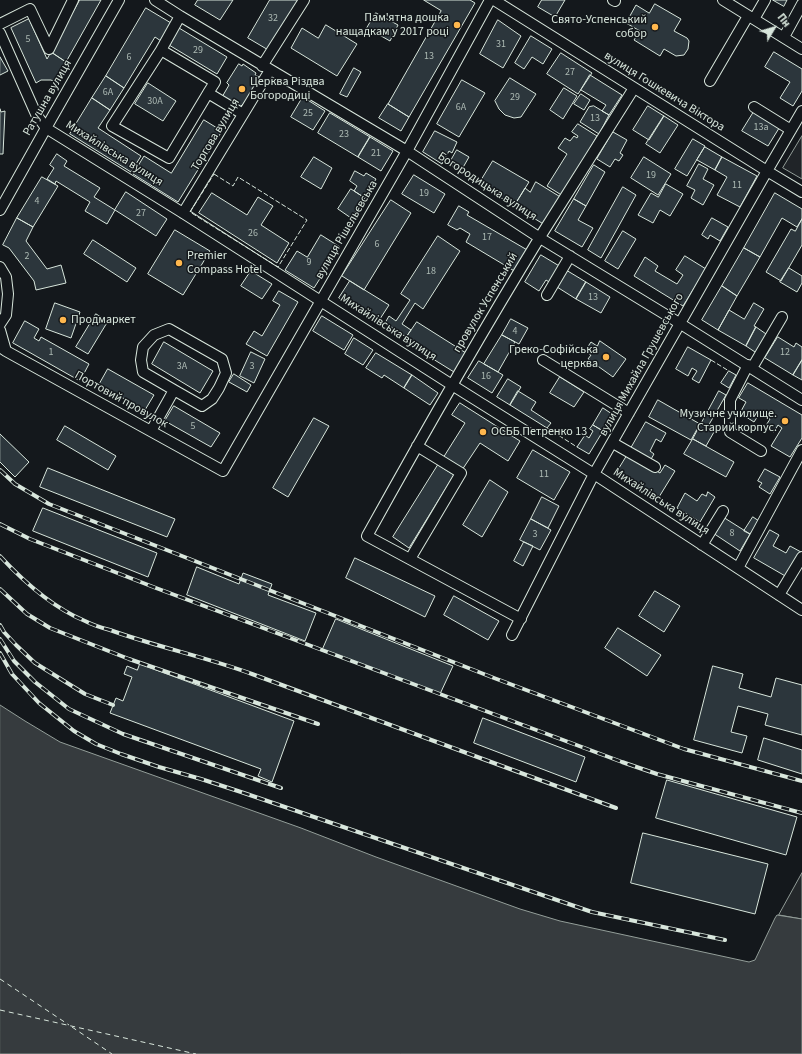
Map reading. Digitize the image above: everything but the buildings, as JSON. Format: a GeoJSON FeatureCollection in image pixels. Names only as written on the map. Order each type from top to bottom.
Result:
{"type":"FeatureCollection","features":[{"type":"Feature","properties":{"kind":"street"},"geometry":{"type":"LineString","coordinates":[[0,24],[30,9],[48,49],[73,0]]}},
{"type":"Feature","properties":{"kind":"street","name":"Ратушна вулиця"},"geometry":{"type":"LineString","coordinates":[[0,210],[119,0]]}},
{"type":"Feature","properties":{"kind":"street","name":"Богородицька вулиця"},"geometry":{"type":"LineString","coordinates":[[155,0],[266,68],[408,151],[540,238],[680,323],[802,400]]}},
{"type":"Feature","properties":{"kind":"street","name":"Торгова вулиця"},"geometry":{"type":"LineString","coordinates":[[183,213],[243,114],[266,68],[304,0]]}},
{"type":"Feature","properties":{"kind":"street","name":"вулиця Рішельєвська"},"geometry":{"type":"LineString","coordinates":[[223,471],[408,151],[490,0]]}},
{"type":"Feature","properties":{"kind":"street","name":"вулиця Гошкевича Віктора"},"geometry":{"type":"LineString","coordinates":[[494,0],[802,192]]}},
{"type":"Feature","properties":{"kind":"street"},"geometry":{"type":"LineString","coordinates":[[723,0],[802,49]]}},
{"type":"Feature","properties":{"kind":"street"},"geometry":{"type":"LineString","coordinates":[[710,81],[751,17],[765,0]]}},
{"type":"Feature","properties":{"kind":"street"},"geometry":{"type":"LineString","coordinates":[[784,37],[802,4]]}},
{"type":"Feature","properties":{"kind":"street"},"geometry":{"type":"LineString","coordinates":[[161,50],[215,82],[169,158],[112,126],[161,50],[180,16]]}},
{"type":"Feature","properties":{"kind":"street","name":"Михайлівська вулиця"},"geometry":{"type":"LineString","coordinates":[[0,33],[36,114],[46,128],[321,300],[452,385],[594,474],[802,610]]}},
{"type":"Feature","properties":{"kind":"street","name":"провулок Успенський"},"geometry":{"type":"LineString","coordinates":[[410,560],[367,536],[452,385],[540,238],[634,88]]}},
{"type":"Feature","properties":{"kind":"street"},"geometry":{"type":"LineString","coordinates":[[208,93],[243,114]]}},
{"type":"Feature","properties":{"kind":"street"},"geometry":{"type":"LineString","coordinates":[[754,107],[791,130]]}},
{"type":"Feature","properties":{"kind":"street","name":"вулиця Михайла Грушевського"},"geometry":{"type":"LineString","coordinates":[[512,636],[594,474],[802,111]]}},
{"type":"Feature","properties":{"kind":"street"},"geometry":{"type":"LineString","coordinates":[[548,295],[570,256]]}},
{"type":"Feature","properties":{"kind":"street"},"geometry":{"type":"LineString","coordinates":[[0,267],[6,277],[8,294],[6,315],[0,324]]}},
{"type":"Feature","properties":{"kind":"street"},"geometry":{"type":"LineString","coordinates":[[761,451],[730,432],[730,400],[782,317]]}},
{"type":"Feature","properties":{"kind":"street"},"geometry":{"type":"LineString","coordinates":[[168,329],[222,359],[226,374],[212,399],[202,406],[174,390],[144,372],[141,360],[143,347],[154,335],[168,329]]}},
{"type":"Feature","properties":{"kind":"street","name":"Портовий провулок"},"geometry":{"type":"LineString","coordinates":[[0,330],[3,349],[150,432],[223,471]]}},
{"type":"Feature","properties":{"kind":"street"},"geometry":{"type":"LineString","coordinates":[[543,360],[630,413]]}},
{"type":"Feature","properties":{"kind":"street"},"geometry":{"type":"LineString","coordinates":[[150,432],[174,390]]}},
{"type":"Feature","properties":{"kind":"street"},"geometry":{"type":"LineString","coordinates":[[612,443],[655,467]]}},
{"type":"Feature","properties":{"kind":"street"},"geometry":{"type":"LineString","coordinates":[[417,446],[461,473],[410,560],[521,620]]}},
{"type":"Feature","properties":{"kind":"street"},"geometry":{"type":"LineString","coordinates":[[738,568],[802,450]]}},
{"type":"Feature","properties":{"kind":"street"},"geometry":{"type":"LineString","coordinates":[[702,545],[723,511]]}},
{"type":"Feature","properties":{"kind":"street"},"geometry":{"type":"LineString","coordinates":[[778,595],[802,557]]}},
{"type":"Feature","properties":{"kind":"shaded area"},"geometry":{"type":"Polygon","coordinates":[[[802,136],[802,179],[783,168],[802,136]]]}},
{"type":"Feature","properties":{"kind":"shaded area"},"geometry":{"type":"Polygon","coordinates":[[[0,705],[60,742],[301,828],[520,909],[560,921],[749,962],[755,960],[777,915],[802,919],[802,1054],[0,1054],[0,705]]]}},
{"type":"Feature","properties":{"kind":"shaded area"},"geometry":{"type":"Polygon","coordinates":[[[802,873],[802,919],[779,915],[802,873]]]}},
{"type":"Feature","properties":{"kind":"ferry route"},"geometry":{"type":"LineString","coordinates":[[0,979],[69,1025]]}},
{"type":"Feature","properties":{"kind":"ferry route"},"geometry":{"type":"LineString","coordinates":[[0,1010],[196,1054]]}},
{"type":"Feature","properties":{"kind":"ferry route"},"geometry":{"type":"LineString","coordinates":[[72,1027],[112,1054]]}},
{"type":"Feature","properties":{"kind":"railway"},"geometry":{"type":"LineString","coordinates":[[0,470],[15,484],[49,504],[494,678],[684,749],[802,781]]}},
{"type":"Feature","properties":{"kind":"railway"},"geometry":{"type":"LineString","coordinates":[[0,524],[30,539],[156,588],[622,762],[657,774],[802,813]]}},
{"type":"Feature","properties":{"kind":"railway"},"geometry":{"type":"LineString","coordinates":[[0,556],[39,593],[61,609],[91,624],[252,674],[616,808]]}},
{"type":"Feature","properties":{"kind":"railway"},"geometry":{"type":"LineString","coordinates":[[0,589],[27,614],[50,628],[129,659],[318,724]]}},
{"type":"Feature","properties":{"kind":"railway"},"geometry":{"type":"LineString","coordinates":[[0,625],[4,632],[35,663],[85,694],[113,705]]}},
{"type":"Feature","properties":{"kind":"railway"},"geometry":{"type":"LineString","coordinates":[[0,639],[14,661],[35,682],[69,709],[123,734],[281,788]]}},
{"type":"Feature","properties":{"kind":"railway"},"geometry":{"type":"LineString","coordinates":[[0,653],[12,674],[39,703],[74,731],[96,744],[121,754],[241,792],[592,912],[725,940]]}},
{"type":"Feature","properties":{"kind":"fence"},"geometry":{"type":"LineString","coordinates":[[214,174],[233,186],[238,177],[307,220],[278,267],[190,212],[214,174]]}},
{"type":"Feature","properties":{"kind":"fence"},"geometry":{"type":"LineString","coordinates":[[711,360],[729,371]]}},
{"type":"Feature","properties":{"kind":"fence"},"geometry":{"type":"LineString","coordinates":[[547,428],[577,447]]}},
{"type":"Feature","properties":{"kind":"place","name":"Пам'ятна дошка нащадкам у 2017 році"},"geometry":{"type":"Point","coordinates":[457,25]}},
{"type":"Feature","properties":{"kind":"place","name":"Свято-Успенський собор"},"geometry":{"type":"Point","coordinates":[655,27]}},
{"type":"Feature","properties":{"kind":"place","name":"Церква Різдва Богородиці"},"geometry":{"type":"Point","coordinates":[242,89]}},
{"type":"Feature","properties":{"kind":"place","name":"Premier Compass Hotel"},"geometry":{"type":"Point","coordinates":[179,263]}},
{"type":"Feature","properties":{"kind":"place","name":"Продмаркет"},"geometry":{"type":"Point","coordinates":[63,320]}},
{"type":"Feature","properties":{"kind":"place","name":"Греко-Софійська церква"},"geometry":{"type":"Point","coordinates":[606,357]}},
{"type":"Feature","properties":{"kind":"place","name":"Музичне училище. Старий корпус."},"geometry":{"type":"Point","coordinates":[785,421]}},
{"type":"Feature","properties":{"kind":"place","name":"ОСББ Петренко 13"},"geometry":{"type":"Point","coordinates":[483,432]}}]}
